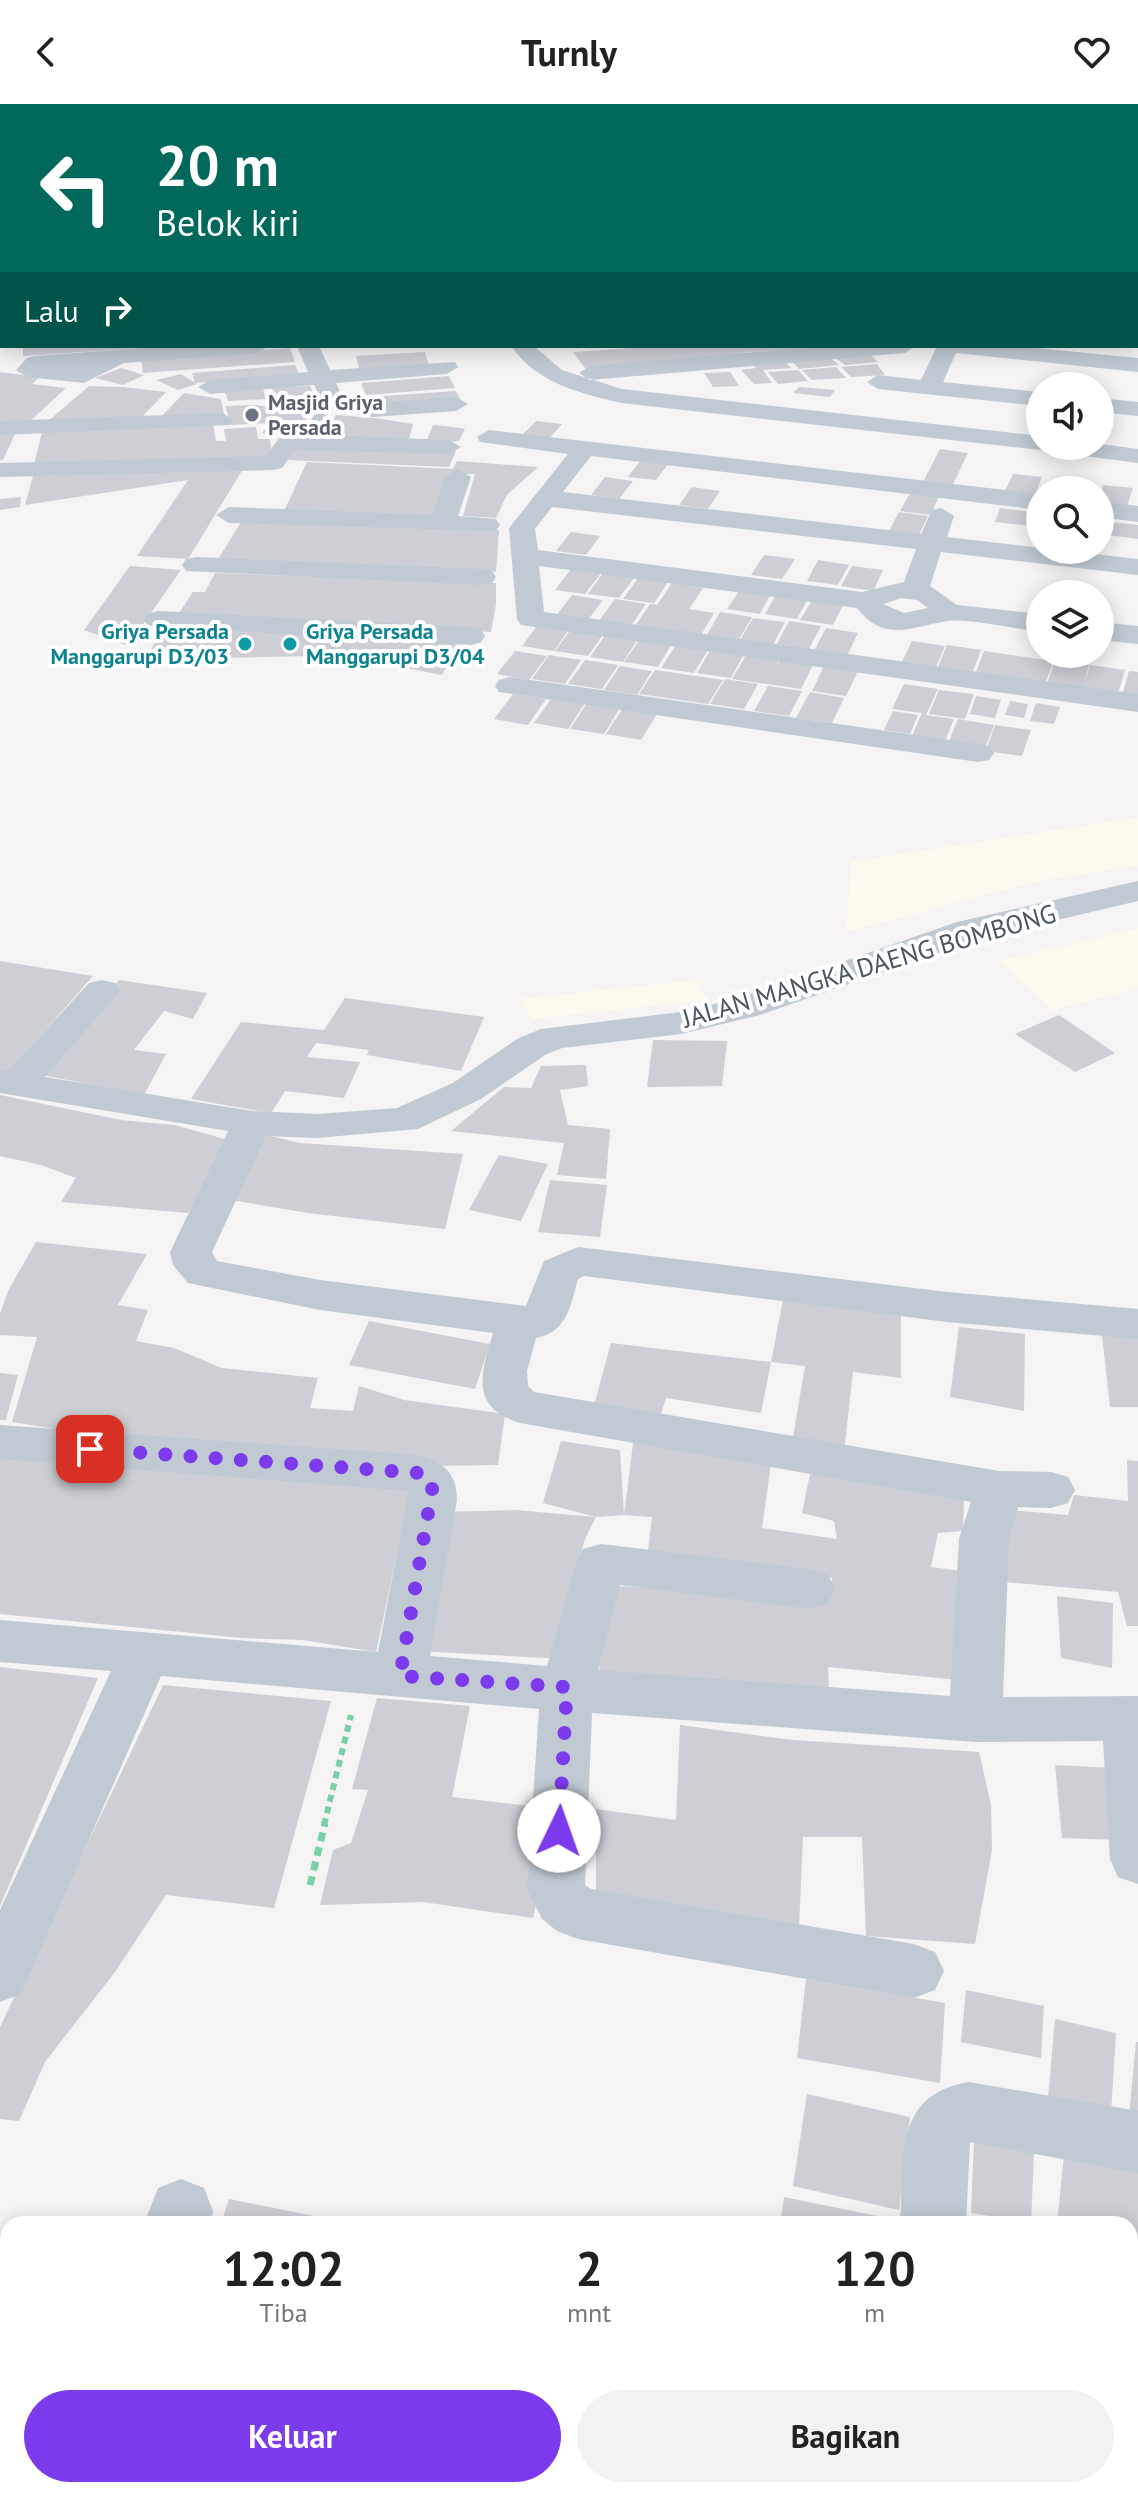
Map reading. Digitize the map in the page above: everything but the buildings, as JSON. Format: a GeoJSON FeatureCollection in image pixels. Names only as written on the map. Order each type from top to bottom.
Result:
{"type":"FeatureCollection","features":[{"type":"Feature","properties":{"kind":"street"},"geometry":{"type":"LineString","coordinates":[[118,357],[233,348]]}},
{"type":"Feature","properties":{"kind":"street"},"geometry":{"type":"LineString","coordinates":[[310,348],[333,376]]}},
{"type":"Feature","properties":{"kind":"street"},"geometry":{"type":"LineString","coordinates":[[330,348],[337,415]]}},
{"type":"Feature","properties":{"kind":"street"},"geometry":{"type":"LineString","coordinates":[[524,348],[546,373],[573,384],[972,456],[1026,493]]}},
{"type":"Feature","properties":{"kind":"street"},"geometry":{"type":"LineString","coordinates":[[584,374],[882,348]]}},
{"type":"Feature","properties":{"kind":"street"},"geometry":{"type":"LineString","coordinates":[[929,387],[947,348]]}},
{"type":"Feature","properties":{"kind":"street"},"geometry":{"type":"LineString","coordinates":[[968,348],[1138,365]]}},
{"type":"Feature","properties":{"kind":"street"},"geometry":{"type":"LineString","coordinates":[[565,355],[584,374],[630,392]]}},
{"type":"Feature","properties":{"kind":"street"},"geometry":{"type":"LineString","coordinates":[[210,387],[447,367]]}},
{"type":"Feature","properties":{"kind":"street"},"geometry":{"type":"LineString","coordinates":[[878,382],[1026,397]]}},
{"type":"Feature","properties":{"kind":"street"},"geometry":{"type":"LineString","coordinates":[[146,423],[176,394]]}},
{"type":"Feature","properties":{"kind":"street"},"geometry":{"type":"LineString","coordinates":[[10,469],[34,427],[67,396]]}},
{"type":"Feature","properties":{"kind":"street"},"geometry":{"type":"LineString","coordinates":[[10,469],[276,462],[291,442],[337,415],[456,404]]}},
{"type":"Feature","properties":{"kind":"street"},"geometry":{"type":"LineString","coordinates":[[1114,406],[1138,409]]}},
{"type":"Feature","properties":{"kind":"street"},"geometry":{"type":"LineString","coordinates":[[337,415],[420,435],[449,447]]}},
{"type":"Feature","properties":{"kind":"street"},"geometry":{"type":"LineString","coordinates":[[0,428],[222,420]]}},
{"type":"Feature","properties":{"kind":"street"},"geometry":{"type":"LineString","coordinates":[[489,437],[584,449],[972,456],[1026,438]]}},
{"type":"Feature","properties":{"kind":"street"},"geometry":{"type":"LineString","coordinates":[[1114,440],[1138,443]]}},
{"type":"Feature","properties":{"kind":"street"},"geometry":{"type":"LineString","coordinates":[[584,449],[522,528],[531,619],[855,700],[978,753]]}},
{"type":"Feature","properties":{"kind":"street"},"geometry":{"type":"LineString","coordinates":[[1114,453],[1138,456]]}},
{"type":"Feature","properties":{"kind":"street"},"geometry":{"type":"LineString","coordinates":[[914,591],[929,542],[972,456]]}},
{"type":"Feature","properties":{"kind":"street"},"geometry":{"type":"LineString","coordinates":[[173,599],[259,464]]}},
{"type":"Feature","properties":{"kind":"street"},"geometry":{"type":"LineString","coordinates":[[443,523],[458,477]]}},
{"type":"Feature","properties":{"kind":"street"},"geometry":{"type":"LineString","coordinates":[[545,498],[1138,567]]}},
{"type":"Feature","properties":{"kind":"street"},"geometry":{"type":"LineString","coordinates":[[1114,511],[1138,514]]}},
{"type":"Feature","properties":{"kind":"street"},"geometry":{"type":"LineString","coordinates":[[229,515],[487,525]]}},
{"type":"Feature","properties":{"kind":"street"},"geometry":{"type":"LineString","coordinates":[[524,556],[870,601],[891,590],[914,591],[940,601],[941,612]]}},
{"type":"Feature","properties":{"kind":"street"},"geometry":{"type":"LineString","coordinates":[[173,599],[482,577]]}},
{"type":"Feature","properties":{"kind":"street"},"geometry":{"type":"LineString","coordinates":[[173,599],[471,636]]}},
{"type":"Feature","properties":{"kind":"street"},"geometry":{"type":"LineString","coordinates":[[870,601],[872,611],[896,621],[927,620],[941,612],[1026,621]]}},
{"type":"Feature","properties":{"kind":"street"},"geometry":{"type":"LineString","coordinates":[[855,700],[896,621]]}},
{"type":"Feature","properties":{"kind":"street"},"geometry":{"type":"LineString","coordinates":[[1114,632],[1138,635]]}},
{"type":"Feature","properties":{"kind":"street"},"geometry":{"type":"LineString","coordinates":[[510,686],[855,700],[1138,703]]}},
{"type":"Feature","properties":{"kind":"street","name":"JALAN MANGKA DAENG BOMBONG"},"geometry":{"type":"LineString","coordinates":[[9,1082],[252,1123],[317,1126],[404,1120],[467,1091],[531,1047],[554,1037],[681,1023],[747,1007],[970,930],[1138,891]]}},
{"type":"Feature","properties":{"kind":"street"},"geometry":{"type":"LineString","coordinates":[[9,1082],[102,991]]}},
{"type":"Feature","properties":{"kind":"street"},"geometry":{"type":"LineString","coordinates":[[252,1123],[191,1252],[195,1265],[203,1273],[320,1295],[537,1323],[545,1316],[559,1271],[578,1261],[947,1307],[1138,1324]]}},
{"type":"Feature","properties":{"kind":"street"},"geometry":{"type":"LineString","coordinates":[[518,1322],[504,1371],[505,1392],[520,1406],[999,1489],[1051,1490]]}},
{"type":"Feature","properties":{"kind":"street"},"geometry":{"type":"LineString","coordinates":[[0,1442],[419,1473],[433,1484],[433,1500],[380,1674]]}},
{"type":"Feature","properties":{"kind":"street"},"geometry":{"type":"LineString","coordinates":[[975,1720],[984,1539],[999,1489]]}},
{"type":"Feature","properties":{"kind":"street"},"geometry":{"type":"LineString","coordinates":[[810,1589],[601,1563],[567,1687],[556,1889],[562,1901],[578,1913],[914,1971]]}},
{"type":"Feature","properties":{"kind":"street"},"geometry":{"type":"LineString","coordinates":[[0,1641],[567,1687],[783,1708],[975,1720],[1133,1718],[1138,1859]]}},
{"type":"Feature","properties":{"kind":"street"},"geometry":{"type":"LineString","coordinates":[[0,1975],[145,1654]]}},
{"type":"Feature","properties":{"kind":"street"},"geometry":{"type":"LineString","coordinates":[[933,2216],[938,2133],[952,2115],[969,2112],[1138,2142]]}},
{"type":"Feature","properties":{"kind":"path"},"geometry":{"type":"LineString","coordinates":[[310,1885],[380,1674]]}},
{"type":"Feature","properties":{"kind":"shaded area"},"geometry":{"type":"Polygon","coordinates":[[[1138,817],[1138,865],[1039,881],[846,932],[851,862],[1138,817]]]}},
{"type":"Feature","properties":{"kind":"shaded area"},"geometry":{"type":"Polygon","coordinates":[[[1138,928],[1138,988],[1052,1010],[1001,961],[1138,928]]]}},
{"type":"Feature","properties":{"kind":"shaded area"},"geometry":{"type":"Polygon","coordinates":[[[697,980],[706,1000],[532,1019],[521,999],[697,980]]]}},
{"type":"Feature","properties":{"kind":"place","name":"Masjid Griya Persada"},"geometry":{"type":"Point","coordinates":[252,415]}},
{"type":"Feature","properties":{"kind":"place","name":"Griya Persada Manggarupi D3/03"},"geometry":{"type":"Point","coordinates":[245,644]}},
{"type":"Feature","properties":{"kind":"place","name":"Griya Persada Manggarupi D3/04"},"geometry":{"type":"Point","coordinates":[290,644]}},
{"type":"Feature","properties":{"kind":"route"},"geometry":{"type":"LineString","coordinates":[[90,1449],[419,1473],[433,1484],[433,1500],[400,1676],[567,1687],[559,1831]]}}]}
